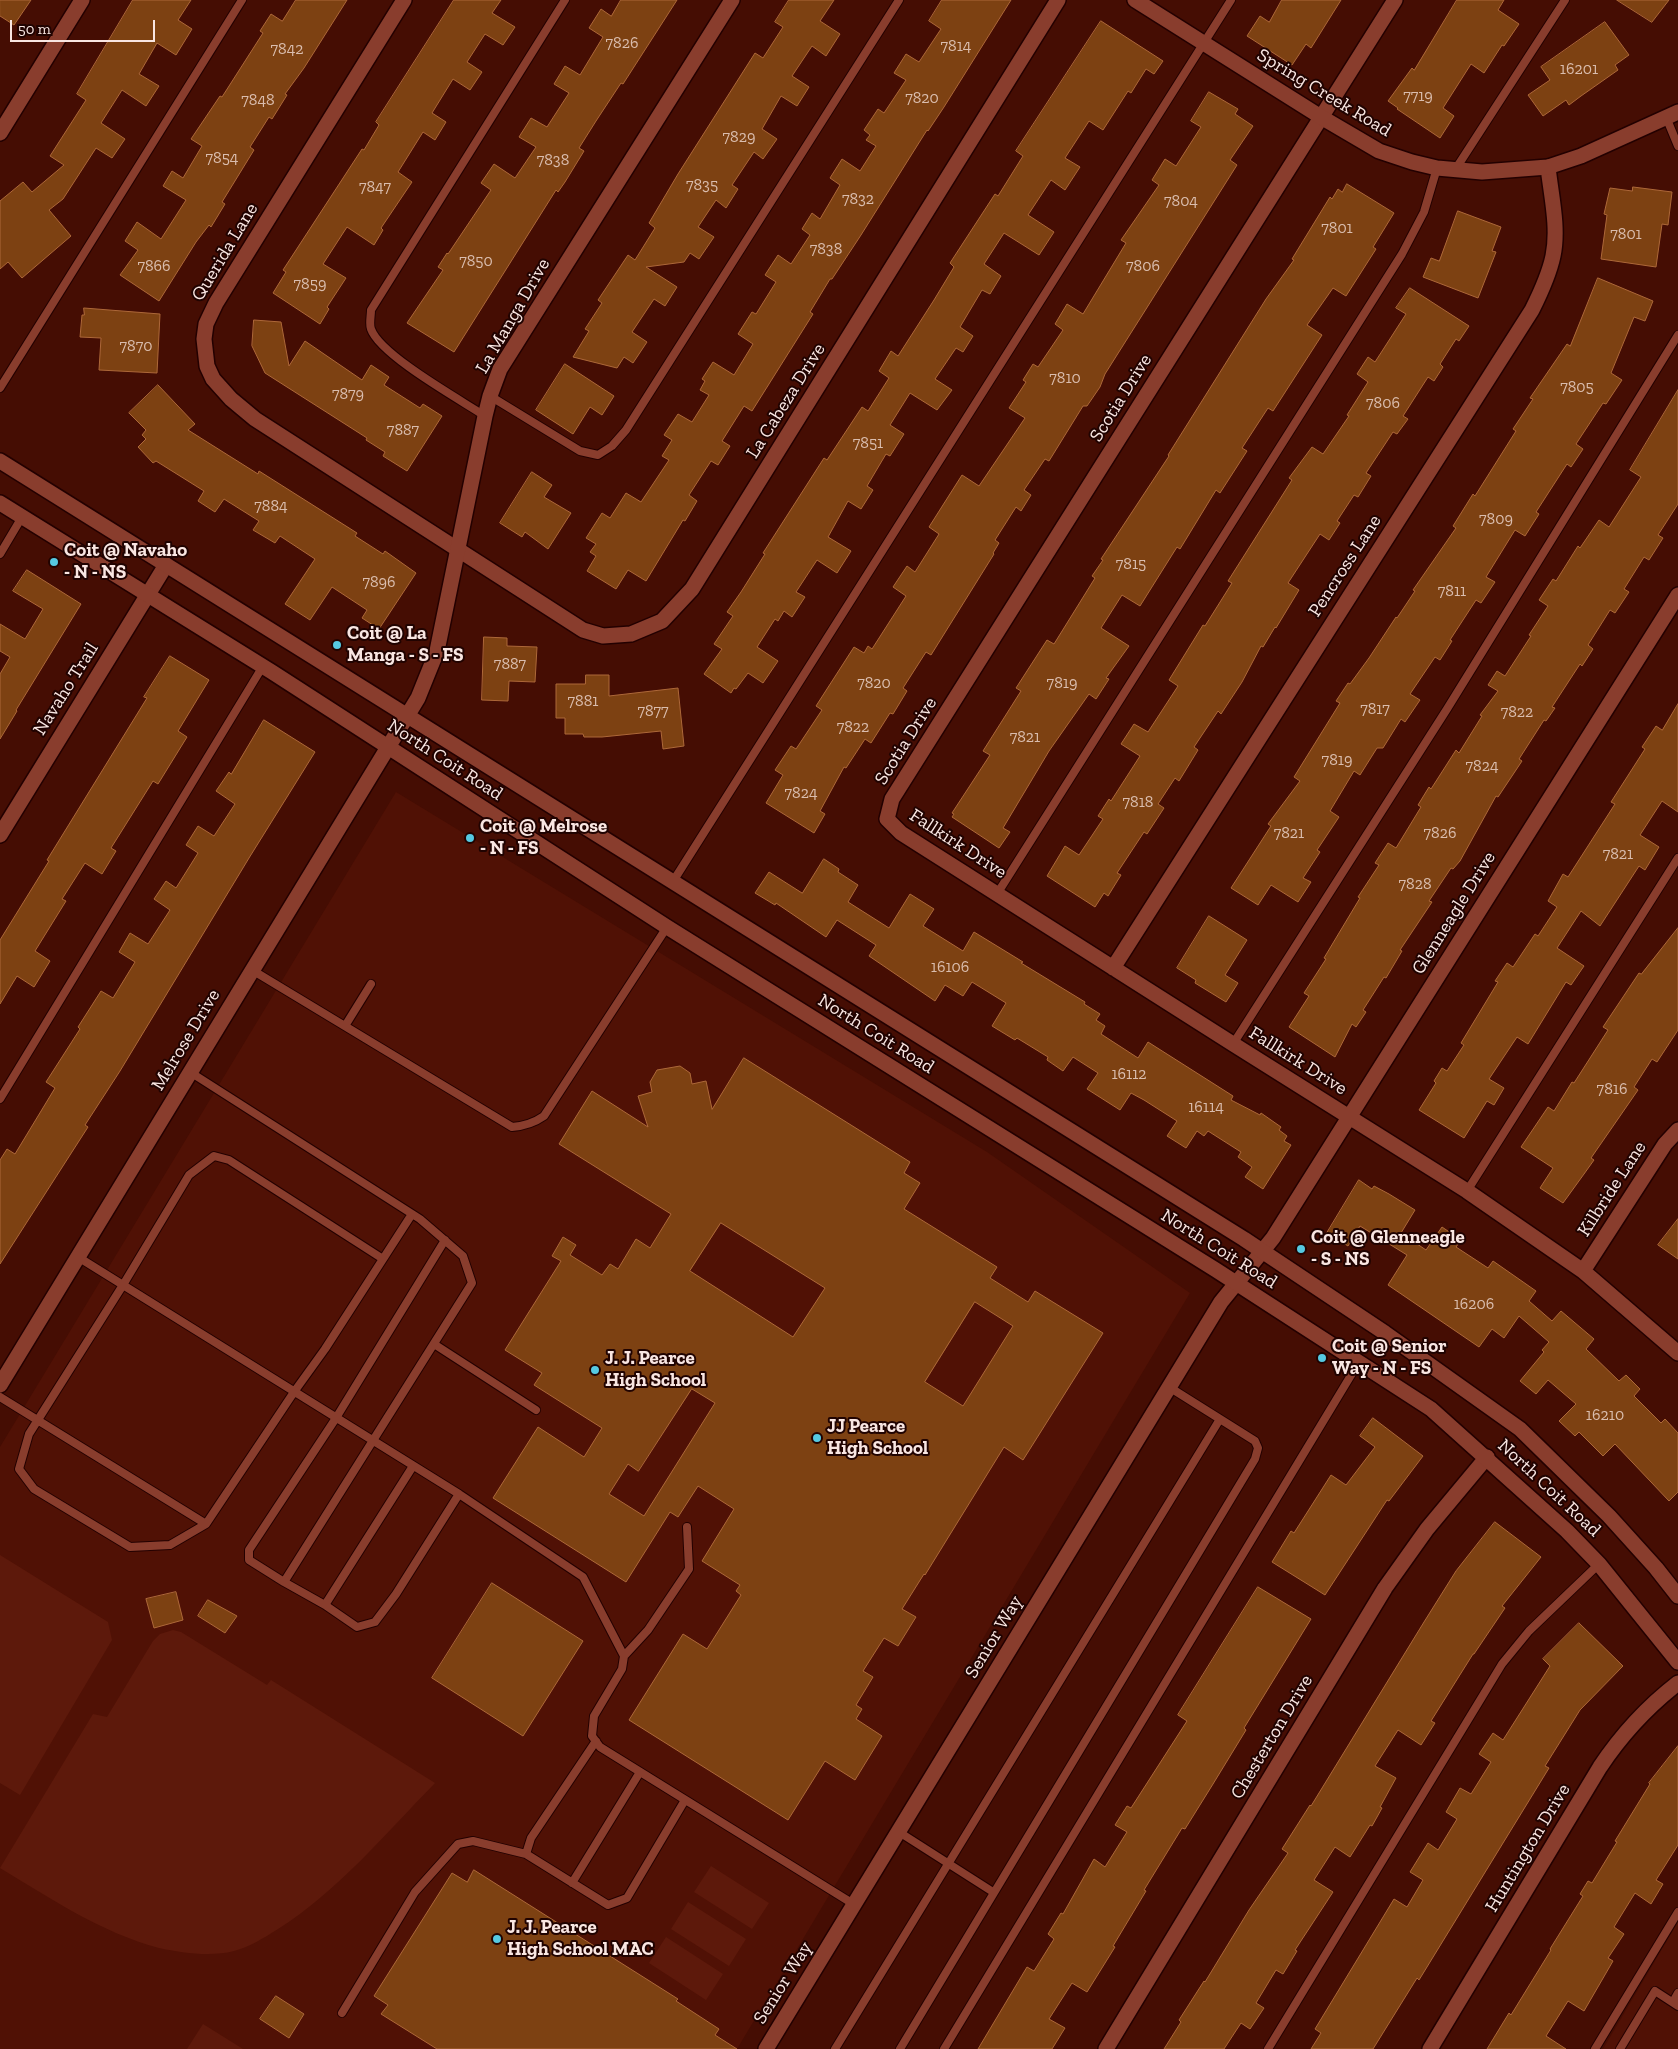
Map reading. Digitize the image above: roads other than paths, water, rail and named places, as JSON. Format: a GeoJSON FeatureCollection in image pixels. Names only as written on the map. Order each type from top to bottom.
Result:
{"type":"FeatureCollection","features":[{"type":"Feature","properties":{"kind":"street"},"geometry":{"type":"LineString","coordinates":[[0,133],[82,0]]}},
{"type":"Feature","properties":{"kind":"street","name":"Querida Lane"},"geometry":{"type":"LineString","coordinates":[[404,0],[216,303],[206,324],[204,339],[206,366],[213,379],[231,399],[255,419],[458,550]]}},
{"type":"Feature","properties":{"kind":"street","name":"La Manga Drive"},"geometry":{"type":"LineString","coordinates":[[406,716],[425,684],[437,651],[485,416],[500,369],[732,0]]}},
{"type":"Feature","properties":{"kind":"street","name":"La Cabeza Drive"},"geometry":{"type":"LineString","coordinates":[[458,550],[583,630],[603,636],[631,634],[662,621],[692,589],[1058,0]]}},
{"type":"Feature","properties":{"kind":"street","name":"Spring Creek Road"},"geometry":{"type":"LineString","coordinates":[[1136,0],[1321,117],[1380,151],[1437,168],[1482,172],[1548,167],[1581,156],[1672,115]]}},
{"type":"Feature","properties":{"kind":"street","name":"Scotia Drive"},"geometry":{"type":"LineString","coordinates":[[886,820],[892,799],[1395,0]]}},
{"type":"Feature","properties":{"kind":"street","name":"Pencross Lane"},"geometry":{"type":"LineString","coordinates":[[1113,968],[1532,310],[1546,283],[1554,254],[1554,229],[1548,167]]}},
{"type":"Feature","properties":{"kind":"street","name":"North Coit Road"},"geometry":{"type":"LineString","coordinates":[[0,462],[1263,1251],[1385,1333],[1520,1429],[1609,1516],[1656,1568],[1678,1596]]}},
{"type":"Feature","properties":{"kind":"street","name":"North Coit Road"},"geometry":{"type":"LineString","coordinates":[[0,502],[263,666],[667,927],[1237,1283],[1431,1409],[1487,1457],[1567,1531],[1599,1564],[1678,1662]]}},
{"type":"Feature","properties":{"kind":"street","name":"Navaho Trail"},"geometry":{"type":"LineString","coordinates":[[0,835],[166,565]]}},
{"type":"Feature","properties":{"kind":"street","name":"Glenneagle Drive"},"geometry":{"type":"LineString","coordinates":[[1263,1251],[1678,595]]}},
{"type":"Feature","properties":{"kind":"street","name":"Melrose Drive"},"geometry":{"type":"LineString","coordinates":[[0,1385],[406,716]]}},
{"type":"Feature","properties":{"kind":"street","name":"Fallkirk Drive"},"geometry":{"type":"LineString","coordinates":[[886,820],[901,833],[1467,1191],[1583,1271],[1678,1353]]}},
{"type":"Feature","properties":{"kind":"street","name":"Kilbride Lane"},"geometry":{"type":"LineString","coordinates":[[1583,1271],[1665,1144],[1678,1130]]}},
{"type":"Feature","properties":{"kind":"street","name":"Senior Way"},"geometry":{"type":"LineString","coordinates":[[766,2049],[1221,1302],[1263,1251]]}},
{"type":"Feature","properties":{"kind":"street","name":"Chesterton Drive"},"geometry":{"type":"LineString","coordinates":[[1106,2049],[1386,1588],[1426,1529],[1487,1457]]}},
{"type":"Feature","properties":{"kind":"street","name":"Huntington Drive"},"geometry":{"type":"LineString","coordinates":[[1430,2049],[1600,1767],[1634,1722],[1678,1683]]}},
{"type":"Feature","properties":{"kind":"lane"},"geometry":{"type":"LineString","coordinates":[[0,388],[242,0]]}},
{"type":"Feature","properties":{"kind":"lane"},"geometry":{"type":"LineString","coordinates":[[485,416],[395,358],[378,342],[370,328],[372,310],[565,0]]}},
{"type":"Feature","properties":{"kind":"lane"},"geometry":{"type":"LineString","coordinates":[[490,396],[580,452],[598,455],[612,446],[626,430],[899,0]]}},
{"type":"Feature","properties":{"kind":"lane"},"geometry":{"type":"LineString","coordinates":[[672,883],[1230,0]]}},
{"type":"Feature","properties":{"kind":"lane"},"geometry":{"type":"LineString","coordinates":[[1455,170],[1565,0]]}},
{"type":"Feature","properties":{"kind":"lane"},"geometry":{"type":"LineString","coordinates":[[1672,115],[1678,146]]}},
{"type":"Feature","properties":{"kind":"lane"},"geometry":{"type":"LineString","coordinates":[[997,894],[1402,254],[1424,212],[1437,168]]}},
{"type":"Feature","properties":{"kind":"lane"},"geometry":{"type":"LineString","coordinates":[[1233,1044],[1447,709],[1678,335]]}},
{"type":"Feature","properties":{"kind":"lane"},"geometry":{"type":"LineString","coordinates":[[0,554],[22,517]]}},
{"type":"Feature","properties":{"kind":"lane"},"geometry":{"type":"LineString","coordinates":[[0,1099],[263,666]]}},
{"type":"Feature","properties":{"kind":"lane"},"geometry":{"type":"LineString","coordinates":[[1467,1191],[1678,858]]}},
{"type":"Feature","properties":{"kind":"lane"},"geometry":{"type":"LineString","coordinates":[[252,970],[512,1127],[524,1126],[534,1123],[544,1116],[667,927]]}},
{"type":"Feature","properties":{"kind":"lane"},"geometry":{"type":"LineString","coordinates":[[345,1026],[372,984]]}},
{"type":"Feature","properties":{"kind":"lane"},"geometry":{"type":"LineString","coordinates":[[190,1072],[412,1214],[464,1256],[472,1283],[374,1442],[284,1582]]}},
{"type":"Feature","properties":{"kind":"lane"},"geometry":{"type":"LineString","coordinates":[[383,1259],[228,1160],[214,1156],[189,1175],[123,1285],[29,1434],[19,1469],[34,1489],[130,1547],[170,1545],[206,1524],[325,1349],[383,1259],[412,1214]]}},
{"type":"Feature","properties":{"kind":"lane"},"geometry":{"type":"LineString","coordinates":[[445,1240],[336,1418],[249,1550],[249,1560],[358,1627],[375,1622],[396,1594],[458,1494]]}},
{"type":"Feature","properties":{"kind":"lane"},"geometry":{"type":"LineString","coordinates":[[78,1256],[458,1494],[583,1577],[624,1656]]}},
{"type":"Feature","properties":{"kind":"lane"},"geometry":{"type":"LineString","coordinates":[[434,1344],[536,1410]]}},
{"type":"Feature","properties":{"kind":"lane"},"geometry":{"type":"LineString","coordinates":[[944,2049],[1359,1362]]}},
{"type":"Feature","properties":{"kind":"lane"},"geometry":{"type":"LineString","coordinates":[[900,2049],[1255,1459],[1258,1448],[1254,1441],[1169,1387]]}},
{"type":"Feature","properties":{"kind":"lane"},"geometry":{"type":"LineString","coordinates":[[0,1396],[206,1524]]}},
{"type":"Feature","properties":{"kind":"lane"},"geometry":{"type":"LineString","coordinates":[[835,2049],[1220,1419]]}},
{"type":"Feature","properties":{"kind":"lane"},"geometry":{"type":"LineString","coordinates":[[325,1605],[413,1466]]}},
{"type":"Feature","properties":{"kind":"lane"},"geometry":{"type":"LineString","coordinates":[[687,1527],[689,1569],[648,1630],[624,1656],[622,1669],[594,1716],[592,1736],[600,1748],[855,1905]]}},
{"type":"Feature","properties":{"kind":"lane"},"geometry":{"type":"LineString","coordinates":[[1268,2049],[1502,1664],[1529,1631],[1599,1564]]}},
{"type":"Feature","properties":{"kind":"lane"},"geometry":{"type":"LineString","coordinates":[[526,1854],[531,1838],[596,1741]]}},
{"type":"Feature","properties":{"kind":"lane"},"geometry":{"type":"LineString","coordinates":[[572,1883],[640,1772]]}},
{"type":"Feature","properties":{"kind":"lane"},"geometry":{"type":"LineString","coordinates":[[342,2013],[415,1892],[458,1844],[473,1841],[526,1854],[608,1905],[627,1898],[685,1800]]}},
{"type":"Feature","properties":{"kind":"lane"},"geometry":{"type":"LineString","coordinates":[[899,1832],[993,1892]]}},
{"type":"Feature","properties":{"kind":"lane"},"geometry":{"type":"LineString","coordinates":[[1595,2049],[1678,1912]]}},
{"type":"Feature","properties":{"kind":"lane"},"geometry":{"type":"LineString","coordinates":[[1620,2049],[1655,1991],[1675,2004],[1678,1993]]}},
{"type":"Feature","properties":{"kind":"place","name":"Coit @ Navaho - N - NS"},"geometry":{"type":"Point","coordinates":[54,562]}},
{"type":"Feature","properties":{"kind":"place","name":"Coit @ La Manga - S - FS"},"geometry":{"type":"Point","coordinates":[337,645]}},
{"type":"Feature","properties":{"kind":"place","name":"Coit @ Melrose - N - FS"},"geometry":{"type":"Point","coordinates":[470,838]}},
{"type":"Feature","properties":{"kind":"place","name":"Coit @ Glenneagle - S - NS"},"geometry":{"type":"Point","coordinates":[1301,1249]}},
{"type":"Feature","properties":{"kind":"place","name":"Coit @ Senior Way - N - FS"},"geometry":{"type":"Point","coordinates":[1322,1358]}},
{"type":"Feature","properties":{"kind":"place","name":"J. J. Pearce High School"},"geometry":{"type":"Point","coordinates":[595,1370]}},
{"type":"Feature","properties":{"kind":"place","name":"JJ Pearce High School"},"geometry":{"type":"Point","coordinates":[817,1438]}},
{"type":"Feature","properties":{"kind":"place","name":"J. J. Pearce High School MAC"},"geometry":{"type":"Point","coordinates":[497,1939]}}]}
